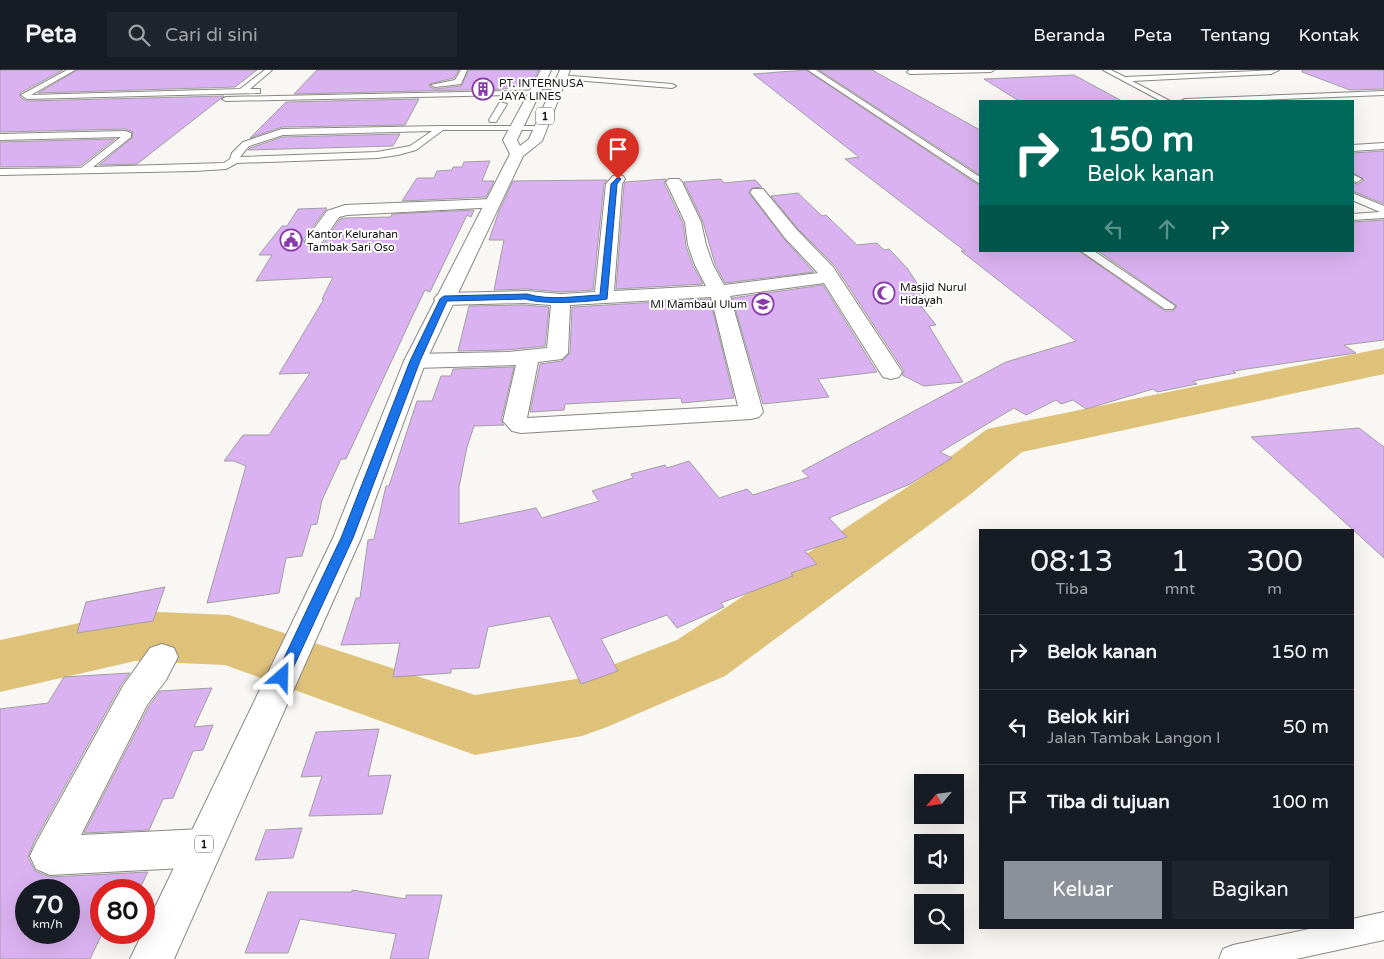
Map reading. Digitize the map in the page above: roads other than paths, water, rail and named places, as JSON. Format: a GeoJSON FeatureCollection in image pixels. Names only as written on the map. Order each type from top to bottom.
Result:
{"type":"FeatureCollection","features":[{"type":"Feature","properties":{"kind":"main road","name":"1"},"geometry":{"type":"LineString","coordinates":[[517,154],[510,140],[546,70]]}},
{"type":"Feature","properties":{"kind":"main road","name":"1"},"geometry":{"type":"LineString","coordinates":[[152,959],[347,538],[415,361],[517,154],[534,141],[563,74]]}},
{"type":"Feature","properties":{"kind":"main road"},"geometry":{"type":"LineString","coordinates":[[604,297],[614,184],[618,179]]}},
{"type":"Feature","properties":{"kind":"main road"},"geometry":{"type":"LineString","coordinates":[[528,357],[515,421],[521,426],[751,412],[718,291],[704,266],[696,245],[693,222],[674,182]]}},
{"type":"Feature","properties":{"kind":"main road"},"geometry":{"type":"LineString","coordinates":[[758,192],[791,234],[826,271],[891,372]]}},
{"type":"Feature","properties":{"kind":"main road"},"geometry":{"type":"LineString","coordinates":[[314,241],[333,214],[346,210],[492,204]]}},
{"type":"Feature","properties":{"kind":"main road"},"geometry":{"type":"LineString","coordinates":[[444,299],[527,297],[532,299],[561,300],[763,288],[830,278]]}},
{"type":"Feature","properties":{"kind":"main road"},"geometry":{"type":"LineString","coordinates":[[415,361],[528,357],[557,352],[561,300]]}},
{"type":"Feature","properties":{"kind":"main road"},"geometry":{"type":"LineString","coordinates":[[162,657],[135,696],[50,856],[202,848]]}},
{"type":"Feature","properties":{"kind":"lane"},"geometry":{"type":"LineString","coordinates":[[72,70],[25,95],[27,97],[340,88]]}},
{"type":"Feature","properties":{"kind":"lane"},"geometry":{"type":"LineString","coordinates":[[243,91],[269,70]]}},
{"type":"Feature","properties":{"kind":"lane"},"geometry":{"type":"LineString","coordinates":[[428,85],[456,83],[464,70]]}},
{"type":"Feature","properties":{"kind":"lane"},"geometry":{"type":"LineString","coordinates":[[811,70],[979,180]]}},
{"type":"Feature","properties":{"kind":"lane"},"geometry":{"type":"LineString","coordinates":[[910,72],[991,70]]}},
{"type":"Feature","properties":{"kind":"lane"},"geometry":{"type":"LineString","coordinates":[[1106,70],[1164,100]]}},
{"type":"Feature","properties":{"kind":"lane"},"geometry":{"type":"LineString","coordinates":[[1125,79],[1271,72],[1276,70]]}},
{"type":"Feature","properties":{"kind":"lane"},"geometry":{"type":"LineString","coordinates":[[563,74],[672,86]]}},
{"type":"Feature","properties":{"kind":"lane"},"geometry":{"type":"LineString","coordinates":[[226,99],[555,92]]}},
{"type":"Feature","properties":{"kind":"lane"},"geometry":{"type":"LineString","coordinates":[[1210,100],[1384,93]]}},
{"type":"Feature","properties":{"kind":"lane"},"geometry":{"type":"LineString","coordinates":[[493,120],[503,104]]}},
{"type":"Feature","properties":{"kind":"lane"},"geometry":{"type":"LineString","coordinates":[[236,160],[235,155],[246,144],[282,132],[441,128],[540,128]]}},
{"type":"Feature","properties":{"kind":"lane"},"geometry":{"type":"LineString","coordinates":[[0,172],[195,168],[226,166],[236,160],[377,155],[414,148],[441,128]]}},
{"type":"Feature","properties":{"kind":"lane"},"geometry":{"type":"LineString","coordinates":[[0,137],[128,135],[84,170]]}},
{"type":"Feature","properties":{"kind":"lane"},"geometry":{"type":"LineString","coordinates":[[1354,148],[1384,146]]}},
{"type":"Feature","properties":{"kind":"lane"},"geometry":{"type":"LineString","coordinates":[[1354,197],[1384,210]]}},
{"type":"Feature","properties":{"kind":"lane"},"geometry":{"type":"LineString","coordinates":[[1354,217],[1384,214]]}},
{"type":"Feature","properties":{"kind":"lane"},"geometry":{"type":"LineString","coordinates":[[1088,252],[1169,306]]}},
{"type":"Feature","properties":{"kind":"lane"},"geometry":{"type":"LineString","coordinates":[[1233,959],[1384,926]]}},
{"type":"Feature","properties":{"kind":"waterway"},"geometry":{"type":"LineString","coordinates":[[0,666],[135,636],[229,640],[475,725],[582,707],[701,658],[952,482],[1005,440],[1384,361]]}},
{"type":"Feature","properties":{"kind":"place","name":"PT. INTERNUSA JAYA LINES"},"geometry":{"type":"Point","coordinates":[483,89]}},
{"type":"Feature","properties":{"kind":"place","name":"Kantor Kelurahan Tambak Sari Oso"},"geometry":{"type":"Point","coordinates":[291,240]}},
{"type":"Feature","properties":{"kind":"place","name":"Masjid Nurul Hidayah"},"geometry":{"type":"Point","coordinates":[884,293]}},
{"type":"Feature","properties":{"kind":"place","name":"MI Mambaul Ulum"},"geometry":{"type":"Point","coordinates":[763,304]}}]}
